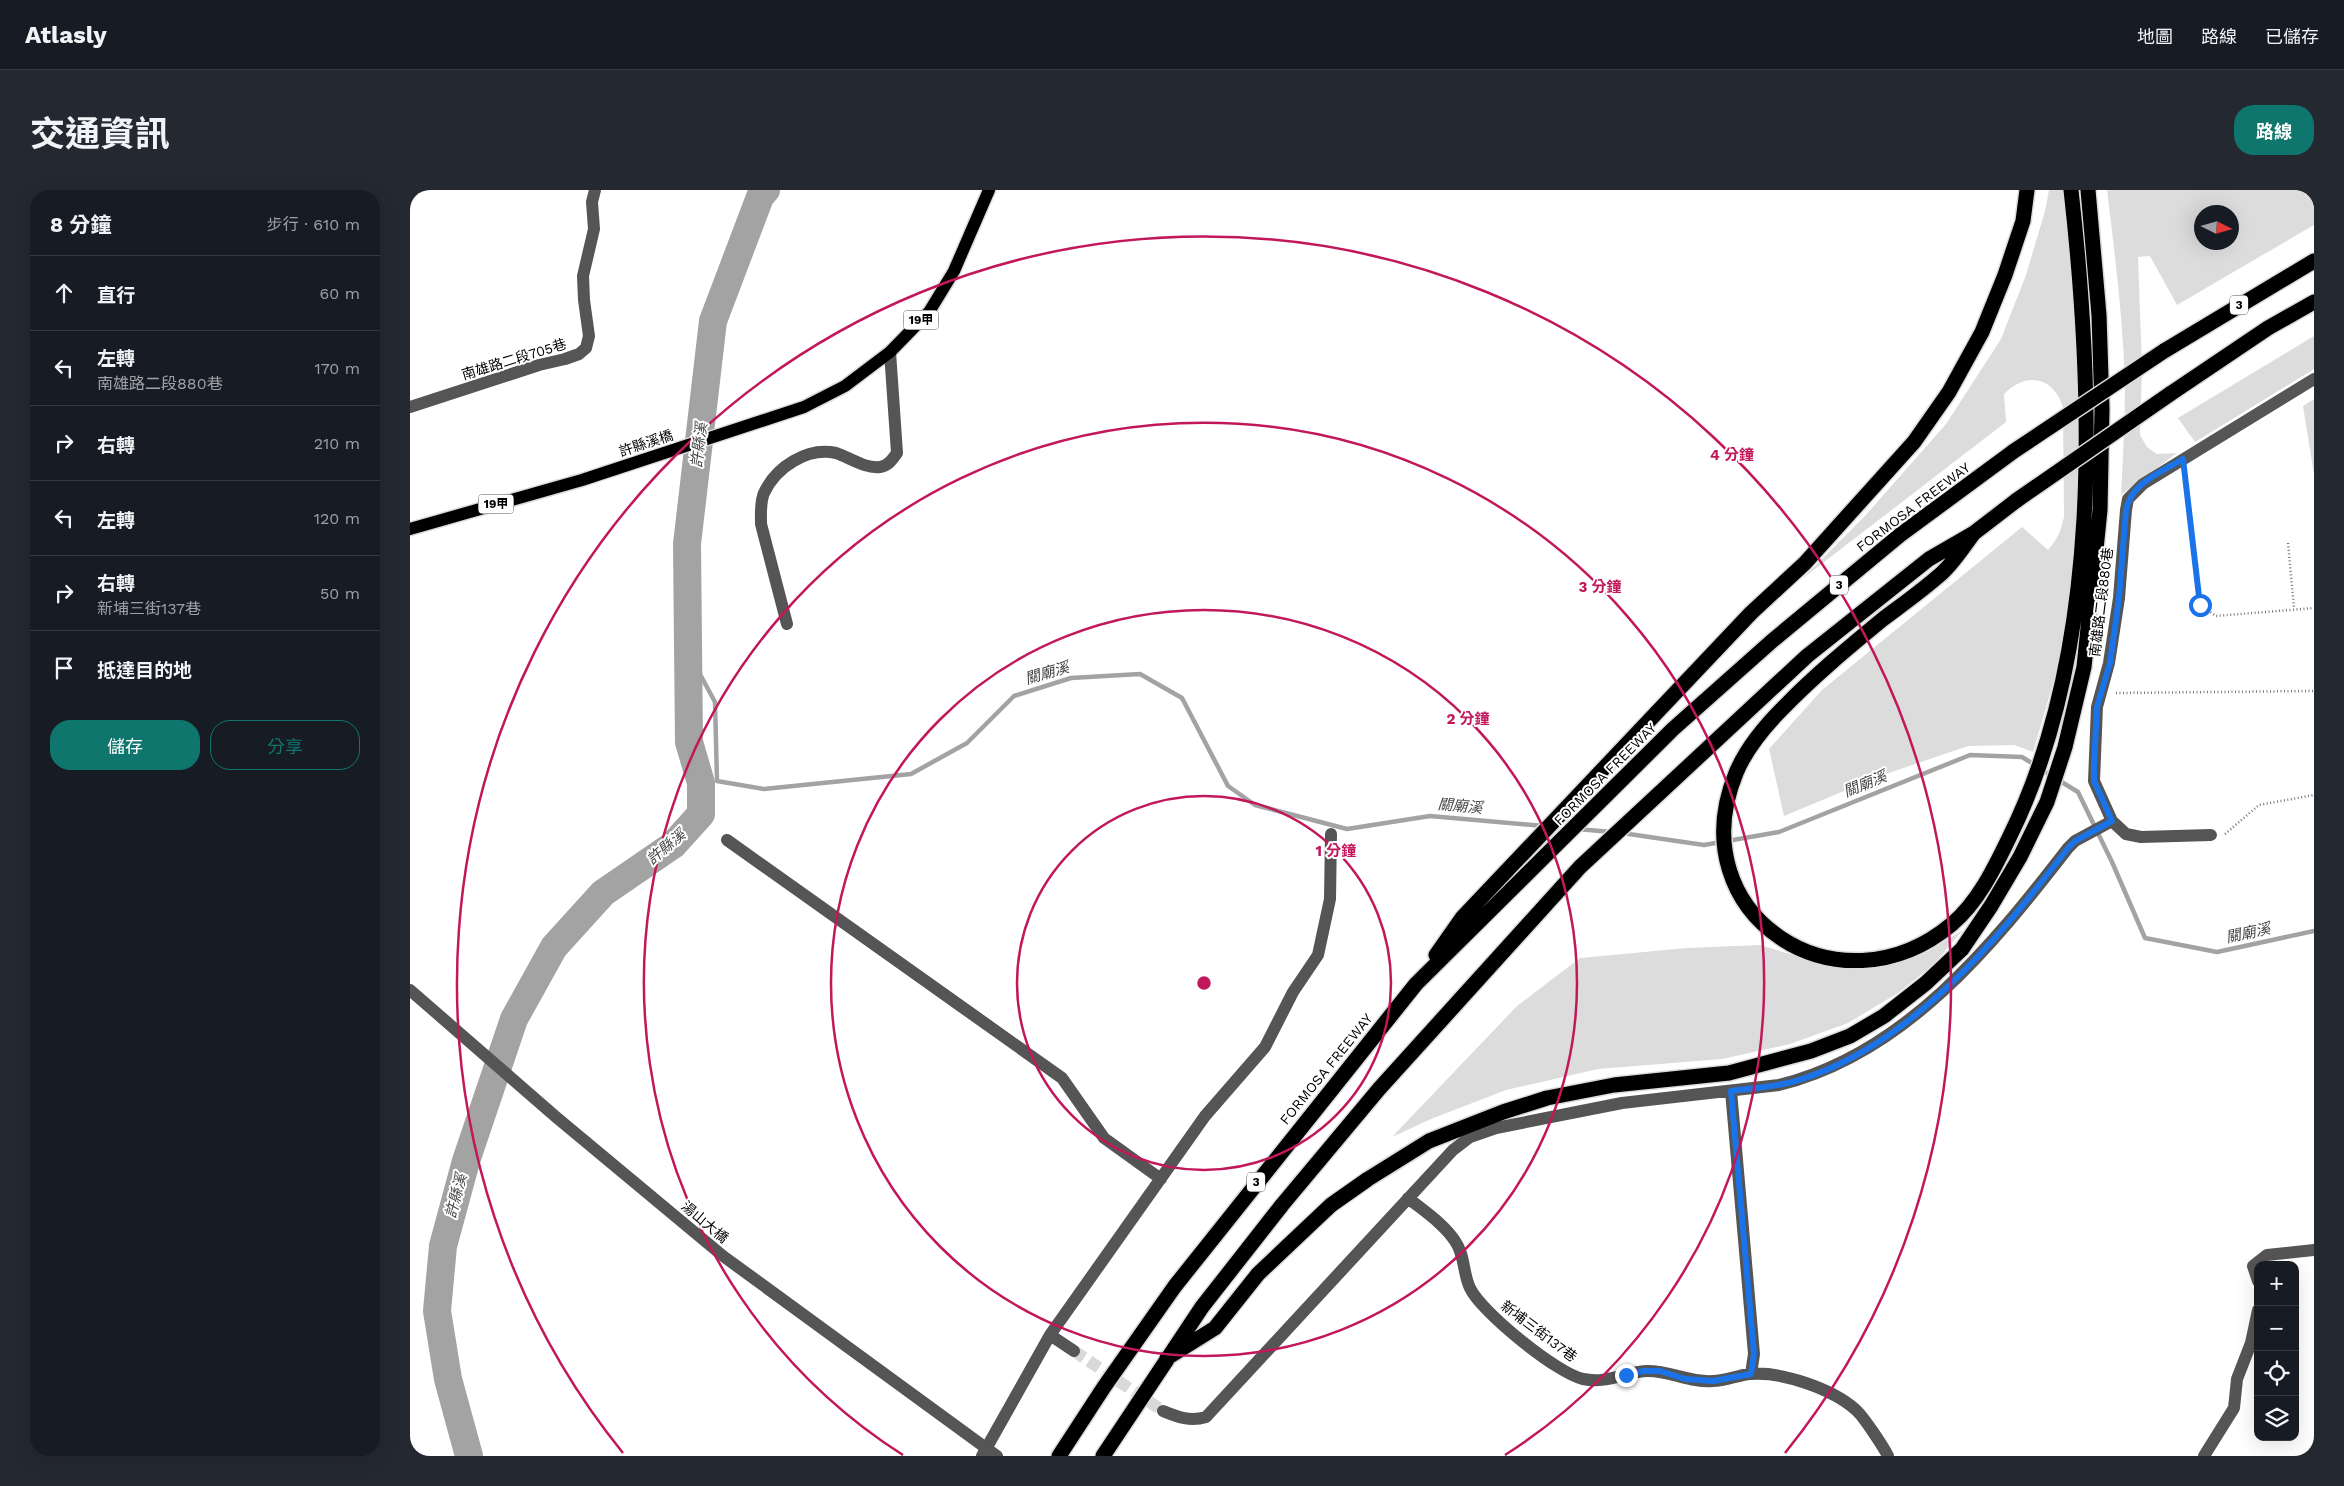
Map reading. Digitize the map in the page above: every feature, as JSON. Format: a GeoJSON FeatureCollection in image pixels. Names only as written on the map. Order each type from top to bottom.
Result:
{"type":"FeatureCollection","features":[{"type":"Feature","properties":{"kind":"highway"},"geometry":{"type":"LineString","coordinates":[[1416,984],[1462,918],[1751,613],[1805,563],[1914,442],[1949,392],[1982,332],[2005,275],[2023,221],[2027,190]]}},
{"type":"Feature","properties":{"kind":"highway"},"geometry":{"type":"LineString","coordinates":[[1974,533],[1944,571],[1875,626],[1802,689],[1770,721],[1751,747],[1736,773],[1726,808],[1724,841],[1729,868],[1738,894],[1754,916],[1777,937],[1800,950],[1828,958],[1864,961],[1892,957],[1925,942],[1953,924],[1980,892],[2018,820],[2030,791],[2050,733],[2066,669],[2076,610],[2085,494],[2085,393],[2071,190]]}},
{"type":"Feature","properties":{"kind":"highway"},"geometry":{"type":"LineString","coordinates":[[1166,1358],[1215,1328],[1258,1274],[1331,1205],[1368,1179],[1429,1141],[1503,1112],[1547,1098],[1614,1085],[1729,1073],[1811,1051],[1850,1036],[1884,1016],[1926,983],[1962,949],[2010,873],[2047,802],[2065,747],[2084,667],[2100,510],[2102,409],[2099,316],[2088,190]]}},
{"type":"Feature","properties":{"kind":"highway","name":"FORMOSA FREEWAY"},"geometry":{"type":"LineString","coordinates":[[1059,1456],[1104,1387],[1175,1286],[1416,984],[1673,729],[1772,641],[1900,535],[2014,451],[2164,351],[2314,261]]}},
{"type":"Feature","properties":{"kind":"highway"},"geometry":{"type":"LineString","coordinates":[[1103,1456],[1166,1358],[1202,1307],[1288,1197],[1379,1089],[1580,867],[1806,656],[1929,559],[1974,533],[2017,500],[2268,328],[2314,302]]}},
{"type":"Feature","properties":{"kind":"main road","name":"19甲"},"geometry":{"type":"LineString","coordinates":[[890,352],[929,312],[954,272],[988,190]]}},
{"type":"Feature","properties":{"kind":"main road","name":"許縣溪橋"},"geometry":{"type":"LineString","coordinates":[[410,529],[582,480],[804,407],[845,386],[890,352]]}},
{"type":"Feature","properties":{"kind":"street","name":"南雄路二段705巷"},"geometry":{"type":"LineString","coordinates":[[410,407],[539,365],[565,359],[579,354],[586,348],[589,336],[583,276],[594,229],[592,202],[595,190]]}},
{"type":"Feature","properties":{"kind":"street"},"geometry":{"type":"LineString","coordinates":[[787,624],[761,524],[760,512],[764,493],[778,475],[789,465],[810,453],[836,454],[879,467],[890,463],[897,453],[890,352]]}},
{"type":"Feature","properties":{"kind":"street","name":"南雄路二段880巷"},"geometry":{"type":"LineString","coordinates":[[2211,835],[2132,837],[2109,823],[2094,781],[2097,707],[2110,663],[2119,598],[2128,499],[2143,484],[2314,379]]}},
{"type":"Feature","properties":{"kind":"street"},"geometry":{"type":"LineString","coordinates":[[1163,1411],[1180,1418],[1196,1420],[1206,1417],[1453,1150],[1470,1137],[1496,1128],[1622,1103],[1779,1085],[1799,1080],[1851,1059],[1896,1030],[1969,966],[2019,912],[2075,841],[2109,823]]}},
{"type":"Feature","properties":{"kind":"street"},"geometry":{"type":"LineString","coordinates":[[982,1456],[1050,1335],[1205,1116],[1265,1047],[1293,992],[1318,955],[1330,899],[1331,834]]}},
{"type":"Feature","properties":{"kind":"street"},"geometry":{"type":"LineString","coordinates":[[727,840],[1062,1078],[1104,1138],[1161,1179]]}},
{"type":"Feature","properties":{"kind":"street","name":"湯山大橋"},"geometry":{"type":"LineString","coordinates":[[410,990],[556,1117],[723,1256],[996,1456]]}},
{"type":"Feature","properties":{"kind":"street"},"geometry":{"type":"LineString","coordinates":[[1731,1091],[1754,1354],[1751,1374]]}},
{"type":"Feature","properties":{"kind":"street","name":"新埔三街137巷"},"geometry":{"type":"LineString","coordinates":[[1408,1198],[1447,1230],[1457,1243],[1470,1288],[1480,1304],[1498,1322],[1564,1372],[1582,1379],[1605,1381],[1644,1371],[1660,1371],[1685,1379],[1713,1381],[1751,1374],[1770,1374],[1813,1385],[1857,1410],[1888,1456]]}},
{"type":"Feature","properties":{"kind":"street"},"geometry":{"type":"LineString","coordinates":[[2259,1261],[2267,1255],[2314,1250]]}},
{"type":"Feature","properties":{"kind":"street"},"geometry":{"type":"LineString","coordinates":[[2204,1456],[2234,1408],[2237,1380],[2251,1343],[2254,1329]]}},
{"type":"Feature","properties":{"kind":"street"},"geometry":{"type":"LineString","coordinates":[[1050,1335],[1074,1351]]}},
{"type":"Feature","properties":{"kind":"path"},"geometry":{"type":"LineString","coordinates":[[2183,459],[2200,605],[2216,616],[2294,608],[2314,608]]}},
{"type":"Feature","properties":{"kind":"path"},"geometry":{"type":"LineString","coordinates":[[2288,543],[2294,608]]}},
{"type":"Feature","properties":{"kind":"path"},"geometry":{"type":"LineString","coordinates":[[2102,694],[2314,691]]}},
{"type":"Feature","properties":{"kind":"path"},"geometry":{"type":"LineString","coordinates":[[2211,835],[2224,835],[2259,805],[2314,795]]}},
{"type":"Feature","properties":{"kind":"shaded area"},"geometry":{"type":"Polygon","coordinates":[[[2049,190],[2066,190],[2076,335],[2079,492],[2068,608],[2058,666],[2033,752],[2014,745],[1968,746],[1880,776],[1784,816],[1769,749],[1822,690],[2022,527],[2048,550],[2060,531],[2064,517],[2063,407],[2053,389],[2046,383],[2030,380],[2021,382],[2004,394],[2006,422],[1802,579],[1865,516],[1946,424],[2001,339],[2026,275],[2045,211],[2049,190]]]}},
{"type":"Feature","properties":{"kind":"shaded area"},"geometry":{"type":"Polygon","coordinates":[[[2107,190],[2314,190],[2314,225],[2177,305],[2150,256],[2138,257],[2142,368],[2140,435],[2147,447],[2157,454],[2177,453],[2121,495],[2125,384],[2116,263],[2107,190]]]}},
{"type":"Feature","properties":{"kind":"shaded area"},"geometry":{"type":"Polygon","coordinates":[[[2314,336],[2314,369],[2195,442],[2178,418],[2314,336]]]}},
{"type":"Feature","properties":{"kind":"shaded area"},"geometry":{"type":"Polygon","coordinates":[[[2314,399],[2314,475],[2303,406],[2314,399]]]}},
{"type":"Feature","properties":{"kind":"shaded area"},"geometry":{"type":"Polygon","coordinates":[[[1963,930],[1933,965],[1898,993],[1848,1023],[1790,1044],[1722,1059],[1598,1069],[1506,1090],[1431,1119],[1392,1137],[1517,1006],[1580,958],[1687,948],[1760,945],[1826,965],[1861,967],[1897,963],[1929,951],[1963,930]]]}},
{"type":"Feature","properties":{"kind":"waterway","name":"許縣溪"},"geometry":{"type":"LineString","coordinates":[[469,1456],[448,1379],[437,1311],[443,1246],[466,1161],[514,1019],[554,947],[603,893],[673,845],[701,814],[701,783],[689,742],[687,544],[713,321],[760,197],[766,190]]}},
{"type":"Feature","properties":{"kind":"waterway","name":"關廟溪"},"geometry":{"type":"LineString","coordinates":[[688,652],[715,702],[717,781],[764,789],[911,774],[967,743],[1014,696],[1071,678],[1140,674],[1182,698],[1228,786],[1255,805],[1347,829],[1430,816],[1544,826]]}},
{"type":"Feature","properties":{"kind":"waterway","name":"關廟溪"},"geometry":{"type":"LineString","coordinates":[[1622,833],[1704,845],[1779,832],[1970,755],[2022,757],[2035,765]]}},
{"type":"Feature","properties":{"kind":"waterway","name":"關廟溪"},"geometry":{"type":"LineString","coordinates":[[2042,770],[2078,792],[2112,862],[2145,938],[2217,952],[2314,931]]}},
{"type":"Feature","properties":{"kind":"waterway","name":"關廟溪"},"geometry":{"type":"LineString","coordinates":[[1577,829],[1612,832]]}},
{"type":"Feature","properties":{"kind":"tunnel"},"geometry":{"type":"LineString","coordinates":[[1074,1351],[1163,1411]]}},
{"type":"Feature","properties":{"kind":"route"},"geometry":{"type":"LineString","coordinates":[[1626,1375],[1644,1371],[1660,1371],[1685,1379],[1713,1381],[1751,1374],[1754,1354],[1731,1091],[1779,1085],[1799,1080],[1851,1059],[1896,1030],[1969,966],[2019,912],[2075,841],[2112,821],[2094,781],[2094,765],[2097,707],[2110,663],[2119,598],[2128,499],[2143,484],[2183,459],[2200,605]]}}]}
